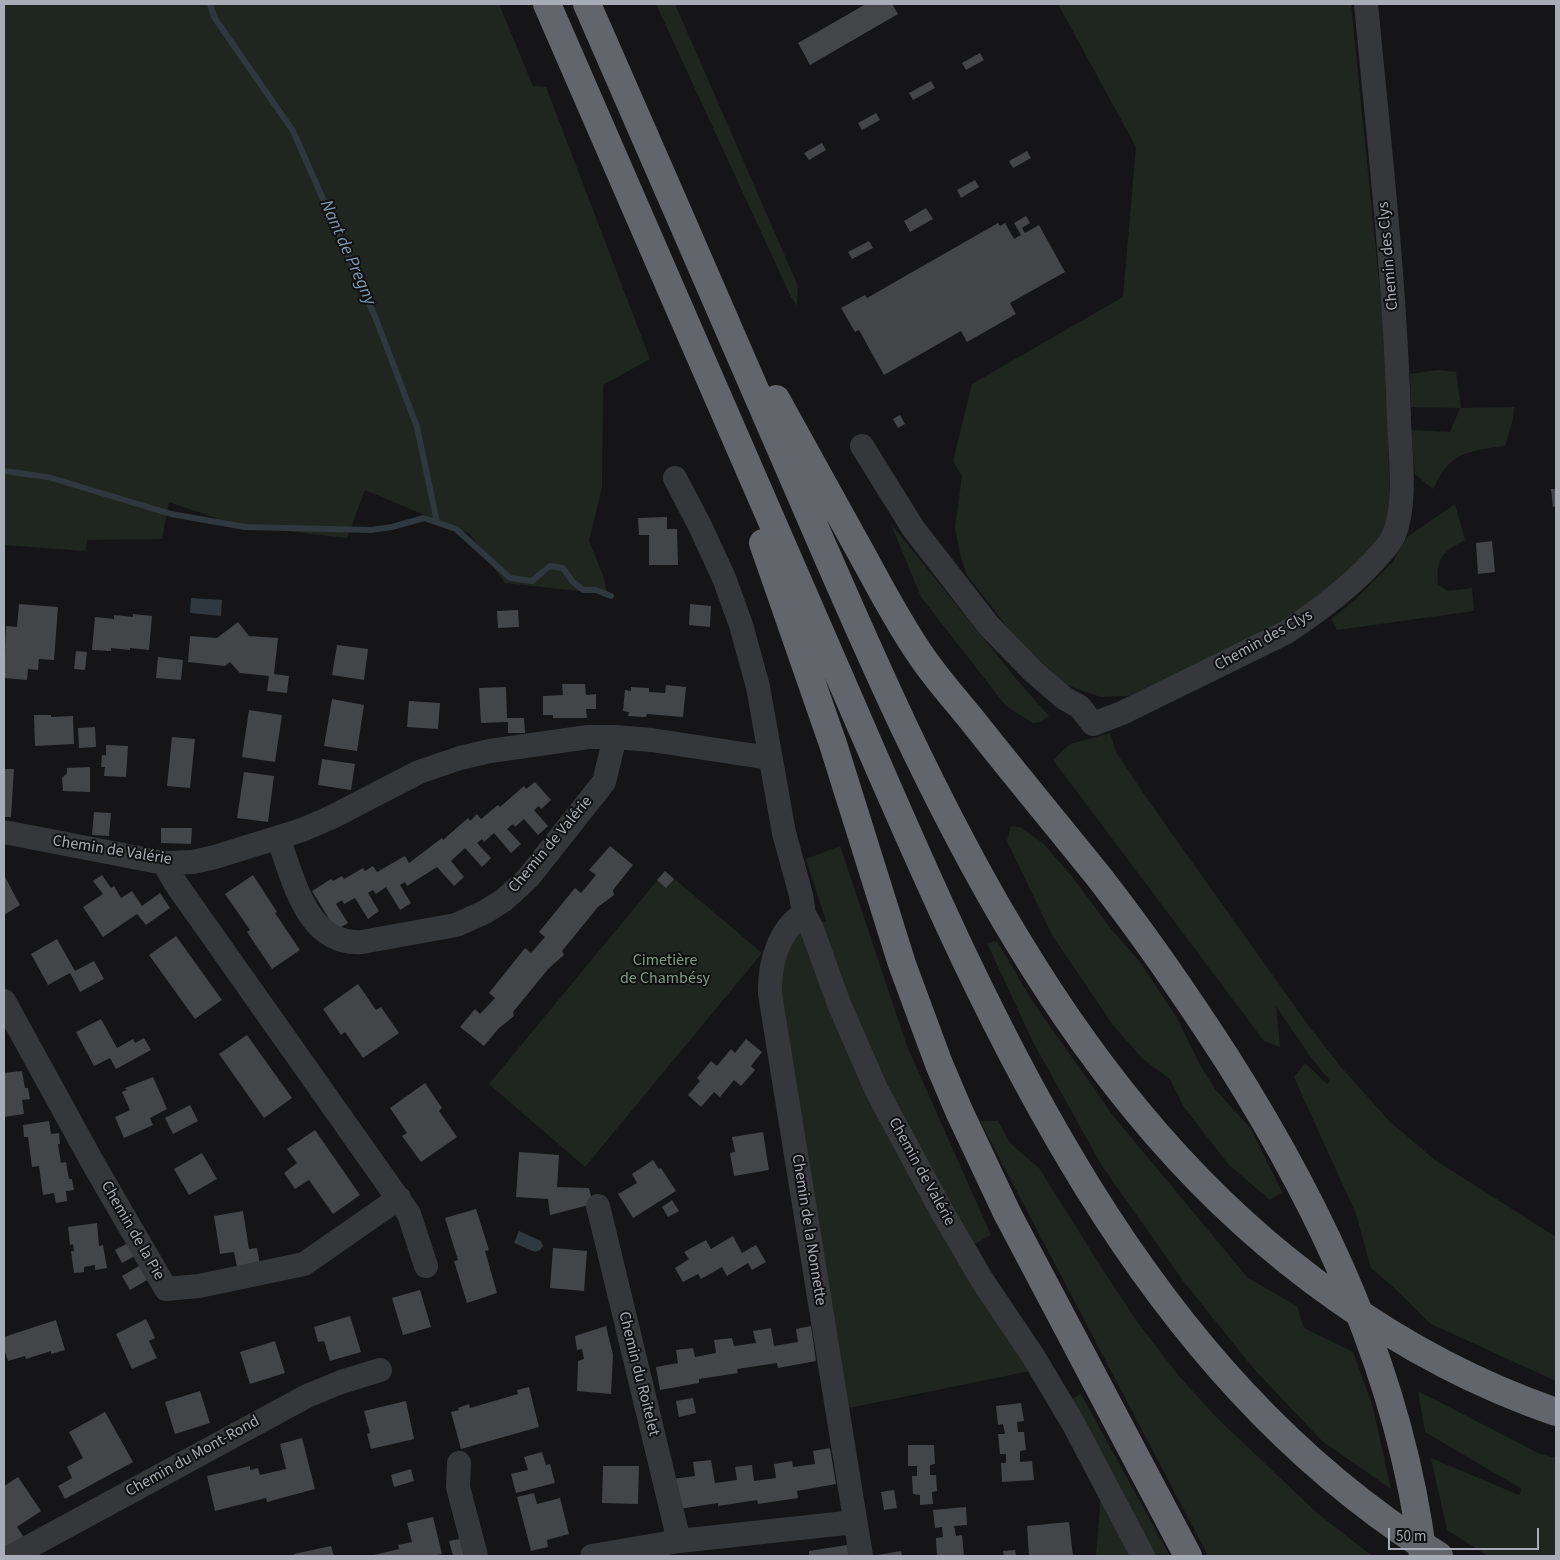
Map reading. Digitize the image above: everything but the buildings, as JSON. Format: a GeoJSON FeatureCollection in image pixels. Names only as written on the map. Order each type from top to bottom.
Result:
{"type":"FeatureCollection","features":[{"type":"Feature","properties":{"kind":"highway"},"geometry":{"type":"LineString","coordinates":[[547,4],[953,931],[1029,1085],[1082,1178],[1147,1277],[1208,1355],[1245,1396],[1323,1472],[1365,1506],[1408,1537],[1439,1556]]}},
{"type":"Feature","properties":{"kind":"highway"},"geometry":{"type":"LineString","coordinates":[[587,4],[877,669],[970,858],[1023,951],[1082,1041],[1149,1127],[1223,1206],[1305,1276],[1396,1338],[1493,1387],[1556,1412]]}},
{"type":"Feature","properties":{"kind":"highway"},"geometry":{"type":"LineString","coordinates":[[698,258],[879,586],[922,656],[1099,878],[1167,969],[1241,1082],[1306,1194],[1352,1295],[1389,1395],[1412,1488],[1423,1556]]}},
{"type":"Feature","properties":{"kind":"highway"},"geometry":{"type":"LineString","coordinates":[[694,343],[833,744],[902,964],[939,1064],[1007,1212],[1188,1556]]}},
{"type":"Feature","properties":{"kind":"street","name":"Chemin des Clys"},"geometry":{"type":"LineString","coordinates":[[862,446],[913,528],[989,626],[1034,672],[1064,698],[1080,707],[1094,724],[1122,713],[1285,633],[1338,596],[1388,546],[1398,520],[1401,497],[1398,393],[1391,276],[1366,4]]}},
{"type":"Feature","properties":{"kind":"street","name":"Chemin de Valérie"},"geometry":{"type":"LineString","coordinates":[[675,478],[724,578],[742,625],[758,687],[784,833],[801,895],[804,914],[812,928],[839,1004],[876,1091],[941,1210],[982,1280],[1033,1356],[1073,1423],[1143,1556]]}},
{"type":"Feature","properties":{"kind":"street","name":"Chemin de Valérie"},"geometry":{"type":"LineString","coordinates":[[4,832],[164,863],[193,862],[278,838],[332,817],[419,772],[460,758],[490,751],[560,740],[615,737],[651,740],[770,758]]}},
{"type":"Feature","properties":{"kind":"street","name":"Chemin de Valérie"},"geometry":{"type":"LineString","coordinates":[[278,838],[308,913],[318,926],[335,938],[349,942],[362,942],[456,924],[494,907],[528,878],[604,782],[615,737]]}},
{"type":"Feature","properties":{"kind":"street"},"geometry":{"type":"LineString","coordinates":[[164,863],[176,884],[399,1198],[409,1214],[426,1266]]}},
{"type":"Feature","properties":{"kind":"street","name":"Chemin de la Nonnette"},"geometry":{"type":"LineString","coordinates":[[804,914],[795,919],[778,946],[772,965],[770,994],[861,1556]]}},
{"type":"Feature","properties":{"kind":"street","name":"Chemin de la Pie"},"geometry":{"type":"LineString","coordinates":[[4,1001],[94,1165],[166,1289],[199,1286],[304,1264],[399,1198]]}},
{"type":"Feature","properties":{"kind":"street","name":"Chemin du Roitelet"},"geometry":{"type":"LineString","coordinates":[[598,1206],[679,1541]]}},
{"type":"Feature","properties":{"kind":"street","name":"Chemin du Mont-Rond"},"geometry":{"type":"LineString","coordinates":[[12,1556],[307,1396],[341,1382],[380,1370]]}},
{"type":"Feature","properties":{"kind":"street"},"geometry":{"type":"LineString","coordinates":[[459,1463],[458,1486],[476,1556]]}},
{"type":"Feature","properties":{"kind":"street"},"geometry":{"type":"LineString","coordinates":[[592,1556],[652,1551],[679,1541],[855,1522]]}},
{"type":"Feature","properties":{"kind":"green space"},"geometry":{"type":"Polygon","coordinates":[[[4,4],[499,4],[533,86],[546,87],[650,359],[603,385],[602,487],[589,541],[604,578],[607,594],[505,583],[470,534],[365,490],[347,538],[236,525],[169,502],[162,539],[87,540],[86,551],[4,545],[4,4]]]}},
{"type":"Feature","properties":{"kind":"green space"},"geometry":{"type":"Polygon","coordinates":[[[656,4],[675,4],[798,286],[797,306],[791,297],[656,4]]]}},
{"type":"Feature","properties":{"kind":"green space"},"geometry":{"type":"Polygon","coordinates":[[[1058,4],[1351,4],[1386,350],[1390,512],[1382,536],[1374,549],[1304,610],[1227,651],[1128,696],[1101,697],[1066,685],[1011,632],[967,575],[960,554],[955,528],[962,476],[953,461],[972,384],[1123,297],[1136,147],[1058,4]]]}},
{"type":"Feature","properties":{"kind":"green space"},"geometry":{"type":"Polygon","coordinates":[[[1437,370],[1456,372],[1461,408],[1514,407],[1513,419],[1505,446],[1474,451],[1459,457],[1445,468],[1433,489],[1415,474],[1411,430],[1450,432],[1460,408],[1411,407],[1410,374],[1437,370]]]}},
{"type":"Feature","properties":{"kind":"green space"},"geometry":{"type":"Polygon","coordinates":[[[1455,504],[1465,540],[1442,557],[1438,568],[1438,584],[1447,591],[1472,588],[1474,611],[1337,630],[1331,619],[1353,602],[1392,563],[1407,537],[1455,504]]]}},
{"type":"Feature","properties":{"kind":"green space"},"geometry":{"type":"Polygon","coordinates":[[[891,524],[1018,681],[1049,716],[1041,722],[1033,723],[1006,706],[921,597],[891,524]]]}},
{"type":"Feature","properties":{"kind":"green space"},"geometry":{"type":"Polygon","coordinates":[[[1110,733],[1116,752],[1148,800],[1308,1025],[1341,1067],[1389,1121],[1435,1160],[1556,1237],[1556,1381],[1431,1324],[1371,1268],[1356,1214],[1294,1077],[1305,1063],[1327,1084],[1330,1081],[1310,1056],[1276,1006],[1280,1047],[1264,1041],[1053,760],[1070,744],[1110,733]]]}},
{"type":"Feature","properties":{"kind":"green space"},"geometry":{"type":"Polygon","coordinates":[[[1011,826],[1020,827],[1044,844],[1074,879],[1111,929],[1139,961],[1177,1018],[1200,1065],[1215,1089],[1251,1129],[1282,1192],[1270,1200],[1229,1165],[1184,1107],[1170,1079],[1143,1059],[1113,1025],[1052,935],[1007,841],[1011,826]]]}},
{"type":"Feature","properties":{"kind":"green space"},"geometry":{"type":"Polygon","coordinates":[[[840,846],[907,1046],[991,1235],[957,1254],[1030,1371],[844,1409],[781,1002],[781,976],[788,951],[796,934],[826,921],[806,859],[840,846]]]}},
{"type":"Feature","properties":{"kind":"green space","name":"Cimetière de Chambésy"},"geometry":{"type":"Polygon","coordinates":[[[665,871],[762,953],[585,1167],[489,1084],[665,871]]]}},
{"type":"Feature","properties":{"kind":"green space"},"geometry":{"type":"Polygon","coordinates":[[[997,941],[1033,1002],[1114,1117],[1248,1278],[1297,1306],[1304,1328],[1353,1352],[1372,1404],[1391,1489],[1322,1441],[1254,1369],[1184,1282],[1102,1166],[1033,1042],[987,943],[997,941]]]}},
{"type":"Feature","properties":{"kind":"green space"},"geometry":{"type":"Polygon","coordinates":[[[980,1121],[998,1121],[1011,1144],[1039,1168],[1138,1323],[1179,1376],[1216,1417],[1316,1512],[1372,1556],[1208,1556],[980,1121]]]}},
{"type":"Feature","properties":{"kind":"green space"},"geometry":{"type":"Polygon","coordinates":[[[1418,1391],[1540,1454],[1556,1458],[1556,1556],[1488,1556],[1447,1530],[1431,1458],[1519,1495],[1522,1489],[1425,1432],[1418,1391]]]}},
{"type":"Feature","properties":{"kind":"green space"},"geometry":{"type":"Polygon","coordinates":[[[1081,1394],[1170,1556],[1151,1556],[1072,1399],[1081,1394]]]}},
{"type":"Feature","properties":{"kind":"green space"},"geometry":{"type":"Polygon","coordinates":[[[1101,1493],[1134,1556],[1096,1556],[1101,1493]]]}},
{"type":"Feature","properties":{"kind":"shaded area"},"geometry":{"type":"Polygon","coordinates":[[[191,598],[222,600],[221,616],[190,613],[191,598]]]}},
{"type":"Feature","properties":{"kind":"shaded area"},"geometry":{"type":"Polygon","coordinates":[[[519,1231],[541,1241],[543,1246],[540,1250],[535,1252],[514,1243],[519,1231]]]}},
{"type":"Feature","properties":{"kind":"waterway","name":"Nant de Pregny"},"geometry":{"type":"LineString","coordinates":[[210,4],[214,17],[293,131],[376,319],[417,427],[437,522]]}},
{"type":"Feature","properties":{"kind":"waterway","name":"Nant de Pregny"},"geometry":{"type":"LineString","coordinates":[[4,471],[48,477],[171,514],[245,527],[371,530],[392,527],[424,518],[456,529],[510,578],[532,581],[550,566],[563,568],[572,581],[583,590],[596,590],[611,596]]}}]}
